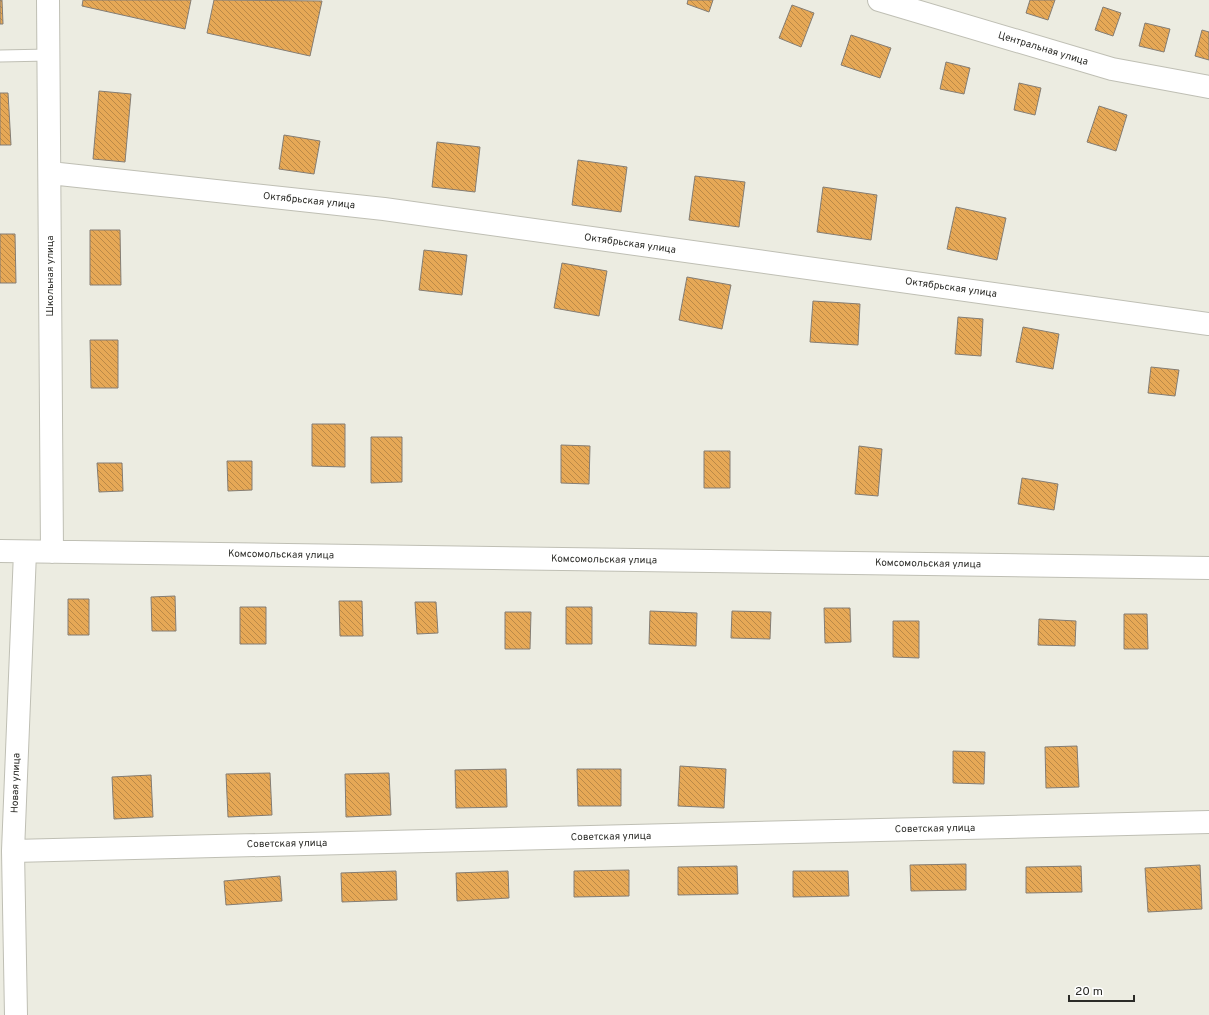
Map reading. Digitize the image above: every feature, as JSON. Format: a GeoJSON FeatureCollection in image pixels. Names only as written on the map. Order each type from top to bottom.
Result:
{"type":"FeatureCollection","features":[{"type":"Feature","properties":{"kind":"street","name":"Школьная улица"},"geometry":{"type":"LineString","coordinates":[[48,0],[52,552]]}},
{"type":"Feature","properties":{"kind":"street","name":"Центральная улица"},"geometry":{"type":"LineString","coordinates":[[879,0],[1112,69],[1209,87]]}},
{"type":"Feature","properties":{"kind":"street","name":"Октябрьская улица"},"geometry":{"type":"LineString","coordinates":[[50,173],[384,209],[1209,324]]}},
{"type":"Feature","properties":{"kind":"street","name":"Комсомольская улица"},"geometry":{"type":"LineString","coordinates":[[0,551],[1209,568]]}},
{"type":"Feature","properties":{"kind":"street","name":"Новая улица"},"geometry":{"type":"LineString","coordinates":[[16,1015],[13,851],[25,552]]}},
{"type":"Feature","properties":{"kind":"street","name":"Советская улица"},"geometry":{"type":"LineString","coordinates":[[13,851],[1209,822]]}},
{"type":"Feature","properties":{"kind":"lane"},"geometry":{"type":"LineString","coordinates":[[0,56],[49,55]]}},
{"type":"Feature","properties":{"kind":"building"},"geometry":{"type":"Polygon","coordinates":[[[0,0],[2,0],[3,24],[0,24],[0,0]]]}},
{"type":"Feature","properties":{"kind":"building"},"geometry":{"type":"Polygon","coordinates":[[[83,0],[191,0],[185,29],[82,6],[83,0]]]}},
{"type":"Feature","properties":{"kind":"building"},"geometry":{"type":"Polygon","coordinates":[[[214,0],[322,1],[310,56],[207,33],[214,0]]]}},
{"type":"Feature","properties":{"kind":"building"},"geometry":{"type":"Polygon","coordinates":[[[688,0],[713,0],[709,12],[687,4],[688,0]]]}},
{"type":"Feature","properties":{"kind":"building"},"geometry":{"type":"Polygon","coordinates":[[[1030,0],[1055,0],[1048,20],[1026,13],[1030,0]]]}},
{"type":"Feature","properties":{"kind":"building"},"geometry":{"type":"Polygon","coordinates":[[[792,5],[814,13],[801,47],[779,38],[792,5]]]}},
{"type":"Feature","properties":{"kind":"building"},"geometry":{"type":"Polygon","coordinates":[[[1103,7],[1121,13],[1113,36],[1095,30],[1103,7]]]}},
{"type":"Feature","properties":{"kind":"building"},"geometry":{"type":"Polygon","coordinates":[[[1145,23],[1170,29],[1164,52],[1139,46],[1145,23]]]}},
{"type":"Feature","properties":{"kind":"building"},"geometry":{"type":"Polygon","coordinates":[[[1202,30],[1209,32],[1209,60],[1195,56],[1202,30]]]}},
{"type":"Feature","properties":{"kind":"building"},"geometry":{"type":"Polygon","coordinates":[[[851,35],[891,48],[880,78],[841,65],[851,35]]]}},
{"type":"Feature","properties":{"kind":"building"},"geometry":{"type":"Polygon","coordinates":[[[946,62],[970,68],[964,94],[940,89],[946,62]]]}},
{"type":"Feature","properties":{"kind":"building"},"geometry":{"type":"Polygon","coordinates":[[[1019,83],[1041,88],[1035,115],[1014,110],[1019,83]]]}},
{"type":"Feature","properties":{"kind":"building"},"geometry":{"type":"Polygon","coordinates":[[[99,91],[131,94],[125,162],[93,159],[99,91]]]}},
{"type":"Feature","properties":{"kind":"building"},"geometry":{"type":"Polygon","coordinates":[[[0,93],[8,93],[11,145],[0,145],[0,93]]]}},
{"type":"Feature","properties":{"kind":"building"},"geometry":{"type":"Polygon","coordinates":[[[1099,106],[1127,115],[1116,151],[1087,142],[1099,106]]]}},
{"type":"Feature","properties":{"kind":"building"},"geometry":{"type":"Polygon","coordinates":[[[284,135],[320,141],[314,174],[279,169],[284,135]]]}},
{"type":"Feature","properties":{"kind":"building"},"geometry":{"type":"Polygon","coordinates":[[[437,142],[480,147],[475,192],[432,187],[437,142]]]}},
{"type":"Feature","properties":{"kind":"building"},"geometry":{"type":"Polygon","coordinates":[[[578,160],[627,167],[621,212],[572,205],[578,160]]]}},
{"type":"Feature","properties":{"kind":"building"},"geometry":{"type":"Polygon","coordinates":[[[695,176],[745,182],[739,227],[689,220],[695,176]]]}},
{"type":"Feature","properties":{"kind":"building"},"geometry":{"type":"Polygon","coordinates":[[[823,187],[877,195],[871,240],[817,232],[823,187]]]}},
{"type":"Feature","properties":{"kind":"building"},"geometry":{"type":"Polygon","coordinates":[[[956,207],[1006,218],[997,260],[947,249],[956,207]]]}},
{"type":"Feature","properties":{"kind":"building"},"geometry":{"type":"Polygon","coordinates":[[[90,230],[120,230],[121,285],[90,285],[90,230]]]}},
{"type":"Feature","properties":{"kind":"building"},"geometry":{"type":"Polygon","coordinates":[[[0,234],[15,234],[16,283],[0,283],[0,234]]]}},
{"type":"Feature","properties":{"kind":"building"},"geometry":{"type":"Polygon","coordinates":[[[424,250],[467,255],[462,295],[419,290],[424,250]]]}},
{"type":"Feature","properties":{"kind":"building"},"geometry":{"type":"Polygon","coordinates":[[[562,263],[607,271],[599,316],[554,308],[562,263]]]}},
{"type":"Feature","properties":{"kind":"building"},"geometry":{"type":"Polygon","coordinates":[[[687,277],[731,285],[722,329],[679,320],[687,277]]]}},
{"type":"Feature","properties":{"kind":"building"},"geometry":{"type":"Polygon","coordinates":[[[813,301],[860,304],[858,345],[810,342],[813,301]]]}},
{"type":"Feature","properties":{"kind":"building"},"geometry":{"type":"Polygon","coordinates":[[[958,317],[983,319],[981,356],[955,354],[958,317]]]}},
{"type":"Feature","properties":{"kind":"building"},"geometry":{"type":"Polygon","coordinates":[[[1023,327],[1059,334],[1053,369],[1016,362],[1023,327]]]}},
{"type":"Feature","properties":{"kind":"building"},"geometry":{"type":"Polygon","coordinates":[[[90,340],[118,340],[118,388],[91,388],[90,340]]]}},
{"type":"Feature","properties":{"kind":"building"},"geometry":{"type":"Polygon","coordinates":[[[1151,367],[1179,370],[1175,396],[1148,393],[1151,367]]]}},
{"type":"Feature","properties":{"kind":"building"},"geometry":{"type":"Polygon","coordinates":[[[312,424],[345,424],[345,467],[312,466],[312,424]]]}},
{"type":"Feature","properties":{"kind":"building"},"geometry":{"type":"Polygon","coordinates":[[[371,437],[402,437],[402,482],[371,483],[371,437]]]}},
{"type":"Feature","properties":{"kind":"building"},"geometry":{"type":"Polygon","coordinates":[[[561,445],[590,446],[589,484],[561,483],[561,445]]]}},
{"type":"Feature","properties":{"kind":"building"},"geometry":{"type":"Polygon","coordinates":[[[859,446],[882,449],[878,496],[855,494],[859,446]]]}},
{"type":"Feature","properties":{"kind":"building"},"geometry":{"type":"Polygon","coordinates":[[[704,451],[730,451],[730,488],[704,488],[704,451]]]}},
{"type":"Feature","properties":{"kind":"building"},"geometry":{"type":"Polygon","coordinates":[[[227,461],[252,461],[252,490],[228,491],[227,461]]]}},
{"type":"Feature","properties":{"kind":"building"},"geometry":{"type":"Polygon","coordinates":[[[97,463],[122,463],[123,491],[99,492],[97,463]]]}},
{"type":"Feature","properties":{"kind":"building"},"geometry":{"type":"Polygon","coordinates":[[[1022,478],[1058,484],[1054,510],[1018,504],[1022,478]]]}},
{"type":"Feature","properties":{"kind":"building"},"geometry":{"type":"Polygon","coordinates":[[[175,596],[176,631],[152,631],[151,597],[175,596]]]}},
{"type":"Feature","properties":{"kind":"building"},"geometry":{"type":"Polygon","coordinates":[[[68,599],[89,599],[89,635],[68,635],[68,599]]]}},
{"type":"Feature","properties":{"kind":"building"},"geometry":{"type":"Polygon","coordinates":[[[339,601],[362,601],[363,636],[340,636],[339,601]]]}},
{"type":"Feature","properties":{"kind":"building"},"geometry":{"type":"Polygon","coordinates":[[[415,602],[436,602],[438,633],[417,634],[415,602]]]}},
{"type":"Feature","properties":{"kind":"building"},"geometry":{"type":"Polygon","coordinates":[[[240,607],[266,607],[266,644],[240,644],[240,607]]]}},
{"type":"Feature","properties":{"kind":"building"},"geometry":{"type":"Polygon","coordinates":[[[566,607],[592,607],[592,644],[566,644],[566,607]]]}},
{"type":"Feature","properties":{"kind":"building"},"geometry":{"type":"Polygon","coordinates":[[[824,608],[850,608],[851,642],[825,643],[824,608]]]}},
{"type":"Feature","properties":{"kind":"building"},"geometry":{"type":"Polygon","coordinates":[[[650,611],[697,613],[696,646],[649,644],[650,611]]]}},
{"type":"Feature","properties":{"kind":"building"},"geometry":{"type":"Polygon","coordinates":[[[732,611],[771,612],[770,639],[731,638],[732,611]]]}},
{"type":"Feature","properties":{"kind":"building"},"geometry":{"type":"Polygon","coordinates":[[[505,612],[531,612],[530,649],[505,649],[505,612]]]}},
{"type":"Feature","properties":{"kind":"building"},"geometry":{"type":"Polygon","coordinates":[[[1124,614],[1147,614],[1148,649],[1124,649],[1124,614]]]}},
{"type":"Feature","properties":{"kind":"building"},"geometry":{"type":"Polygon","coordinates":[[[1039,619],[1076,621],[1075,646],[1038,645],[1039,619]]]}},
{"type":"Feature","properties":{"kind":"building"},"geometry":{"type":"Polygon","coordinates":[[[893,621],[919,621],[919,658],[893,657],[893,621]]]}},
{"type":"Feature","properties":{"kind":"building"},"geometry":{"type":"Polygon","coordinates":[[[1077,746],[1079,787],[1046,788],[1045,747],[1077,746]]]}},
{"type":"Feature","properties":{"kind":"building"},"geometry":{"type":"Polygon","coordinates":[[[953,751],[985,752],[984,784],[953,783],[953,751]]]}},
{"type":"Feature","properties":{"kind":"building"},"geometry":{"type":"Polygon","coordinates":[[[680,766],[726,769],[724,808],[678,806],[680,766]]]}},
{"type":"Feature","properties":{"kind":"building"},"geometry":{"type":"Polygon","coordinates":[[[506,769],[507,807],[456,808],[455,770],[506,769]]]}},
{"type":"Feature","properties":{"kind":"building"},"geometry":{"type":"Polygon","coordinates":[[[577,769],[621,769],[621,806],[578,806],[577,769]]]}},
{"type":"Feature","properties":{"kind":"building"},"geometry":{"type":"Polygon","coordinates":[[[270,773],[272,815],[228,817],[226,774],[270,773]]]}},
{"type":"Feature","properties":{"kind":"building"},"geometry":{"type":"Polygon","coordinates":[[[389,773],[391,815],[346,817],[345,774],[389,773]]]}},
{"type":"Feature","properties":{"kind":"building"},"geometry":{"type":"Polygon","coordinates":[[[151,775],[153,817],[114,819],[112,777],[151,775]]]}},
{"type":"Feature","properties":{"kind":"building"},"geometry":{"type":"Polygon","coordinates":[[[966,864],[966,890],[911,891],[910,865],[966,864]]]}},
{"type":"Feature","properties":{"kind":"building"},"geometry":{"type":"Polygon","coordinates":[[[1200,865],[1202,909],[1148,912],[1145,868],[1200,865]]]}},
{"type":"Feature","properties":{"kind":"building"},"geometry":{"type":"Polygon","coordinates":[[[737,866],[738,894],[678,895],[678,867],[737,866]]]}},
{"type":"Feature","properties":{"kind":"building"},"geometry":{"type":"Polygon","coordinates":[[[1081,866],[1082,892],[1026,893],[1026,867],[1081,866]]]}},
{"type":"Feature","properties":{"kind":"building"},"geometry":{"type":"Polygon","coordinates":[[[629,870],[629,896],[574,897],[574,871],[629,870]]]}},
{"type":"Feature","properties":{"kind":"building"},"geometry":{"type":"Polygon","coordinates":[[[396,871],[397,900],[342,902],[341,873],[396,871]]]}},
{"type":"Feature","properties":{"kind":"building"},"geometry":{"type":"Polygon","coordinates":[[[508,871],[509,898],[457,901],[456,873],[508,871]]]}},
{"type":"Feature","properties":{"kind":"building"},"geometry":{"type":"Polygon","coordinates":[[[793,871],[848,871],[849,896],[793,897],[793,871]]]}},
{"type":"Feature","properties":{"kind":"building"},"geometry":{"type":"Polygon","coordinates":[[[280,876],[282,901],[226,905],[224,881],[280,876]]]}}]}
